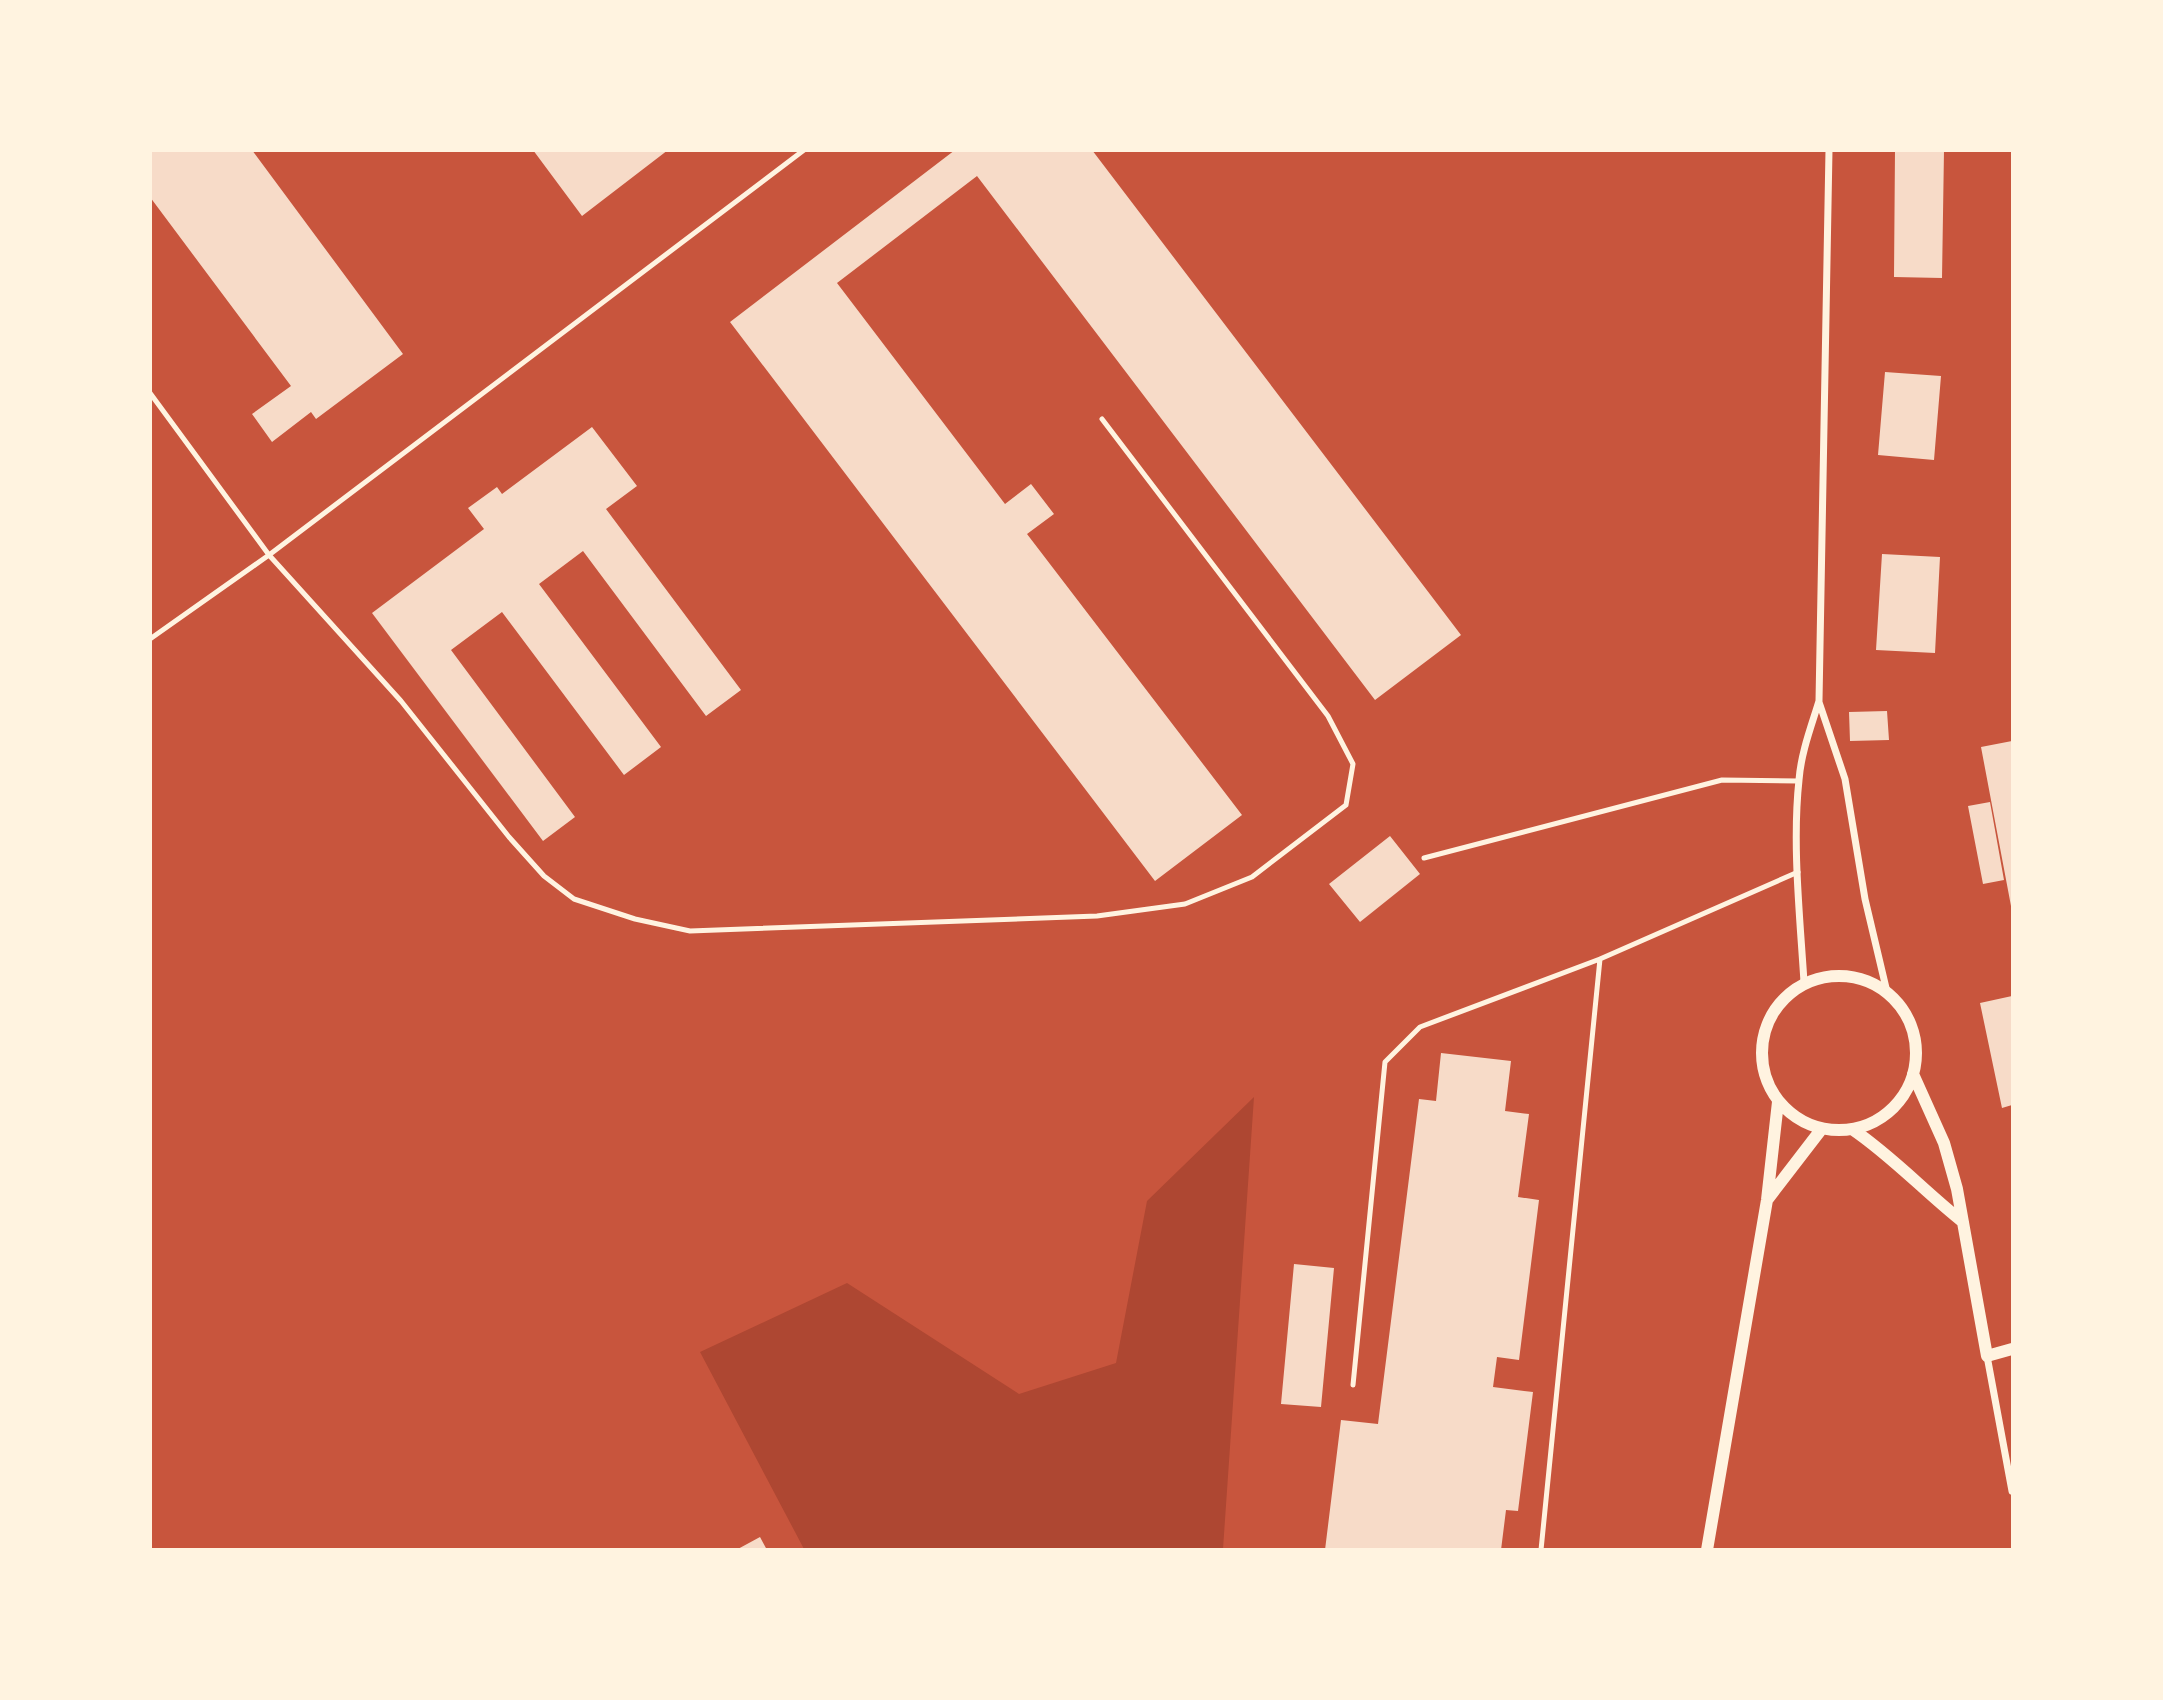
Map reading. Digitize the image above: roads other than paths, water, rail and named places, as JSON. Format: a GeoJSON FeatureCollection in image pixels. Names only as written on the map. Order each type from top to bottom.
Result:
{"type":"FeatureCollection","features":[{"type":"Feature","properties":{"kind":"street"},"geometry":{"type":"LineString","coordinates":[[1804,982],[1798,872],[1798,781],[1803,751],[1819,701],[1829,150]]}},
{"type":"Feature","properties":{"kind":"street"},"geometry":{"type":"LineString","coordinates":[[1819,701],[1845,779],[1865,899],[1887,992]]}},
{"type":"Feature","properties":{"kind":"street"},"geometry":{"type":"LineString","coordinates":[[1836,975],[1861,981],[1887,992],[1903,1008],[1914,1031],[1919,1056],[1913,1074],[1896,1102],[1877,1119],[1852,1129],[1834,1133],[1803,1124],[1788,1113],[1769,1088],[1763,1069],[1763,1045],[1770,1020],[1785,997],[1804,982],[1836,975]]}},
{"type":"Feature","properties":{"kind":"street"},"geometry":{"type":"LineString","coordinates":[[1913,1074],[1944,1143],[1957,1189],[2012,1491]]}},
{"type":"Feature","properties":{"kind":"street"},"geometry":{"type":"LineString","coordinates":[[1707,1549],[1767,1200],[1778,1102]]}},
{"type":"Feature","properties":{"kind":"street"},"geometry":{"type":"LineString","coordinates":[[1852,1129],[1963,1222]]}},
{"type":"Feature","properties":{"kind":"street"},"geometry":{"type":"LineString","coordinates":[[1767,1200],[1820,1131]]}},
{"type":"Feature","properties":{"kind":"street"},"geometry":{"type":"LineString","coordinates":[[1987,1356],[2012,1349]]}},
{"type":"Feature","properties":{"kind":"lane"},"geometry":{"type":"LineString","coordinates":[[150,639],[269,555],[804,150]]}},
{"type":"Feature","properties":{"kind":"lane"},"geometry":{"type":"LineString","coordinates":[[150,393],[269,555],[401,701],[509,837],[544,876],[574,899],[635,919],[690,931],[1097,916],[1185,904],[1252,877],[1346,805],[1353,764],[1328,716],[1102,419]]}},
{"type":"Feature","properties":{"kind":"lane"},"geometry":{"type":"LineString","coordinates":[[1424,858],[1722,780],[1798,781]]}},
{"type":"Feature","properties":{"kind":"lane"},"geometry":{"type":"LineString","coordinates":[[1353,1385],[1385,1062],[1420,1027],[1600,959],[1798,872]]}},
{"type":"Feature","properties":{"kind":"lane"},"geometry":{"type":"LineString","coordinates":[[1541,1549],[1600,959]]}}]}
